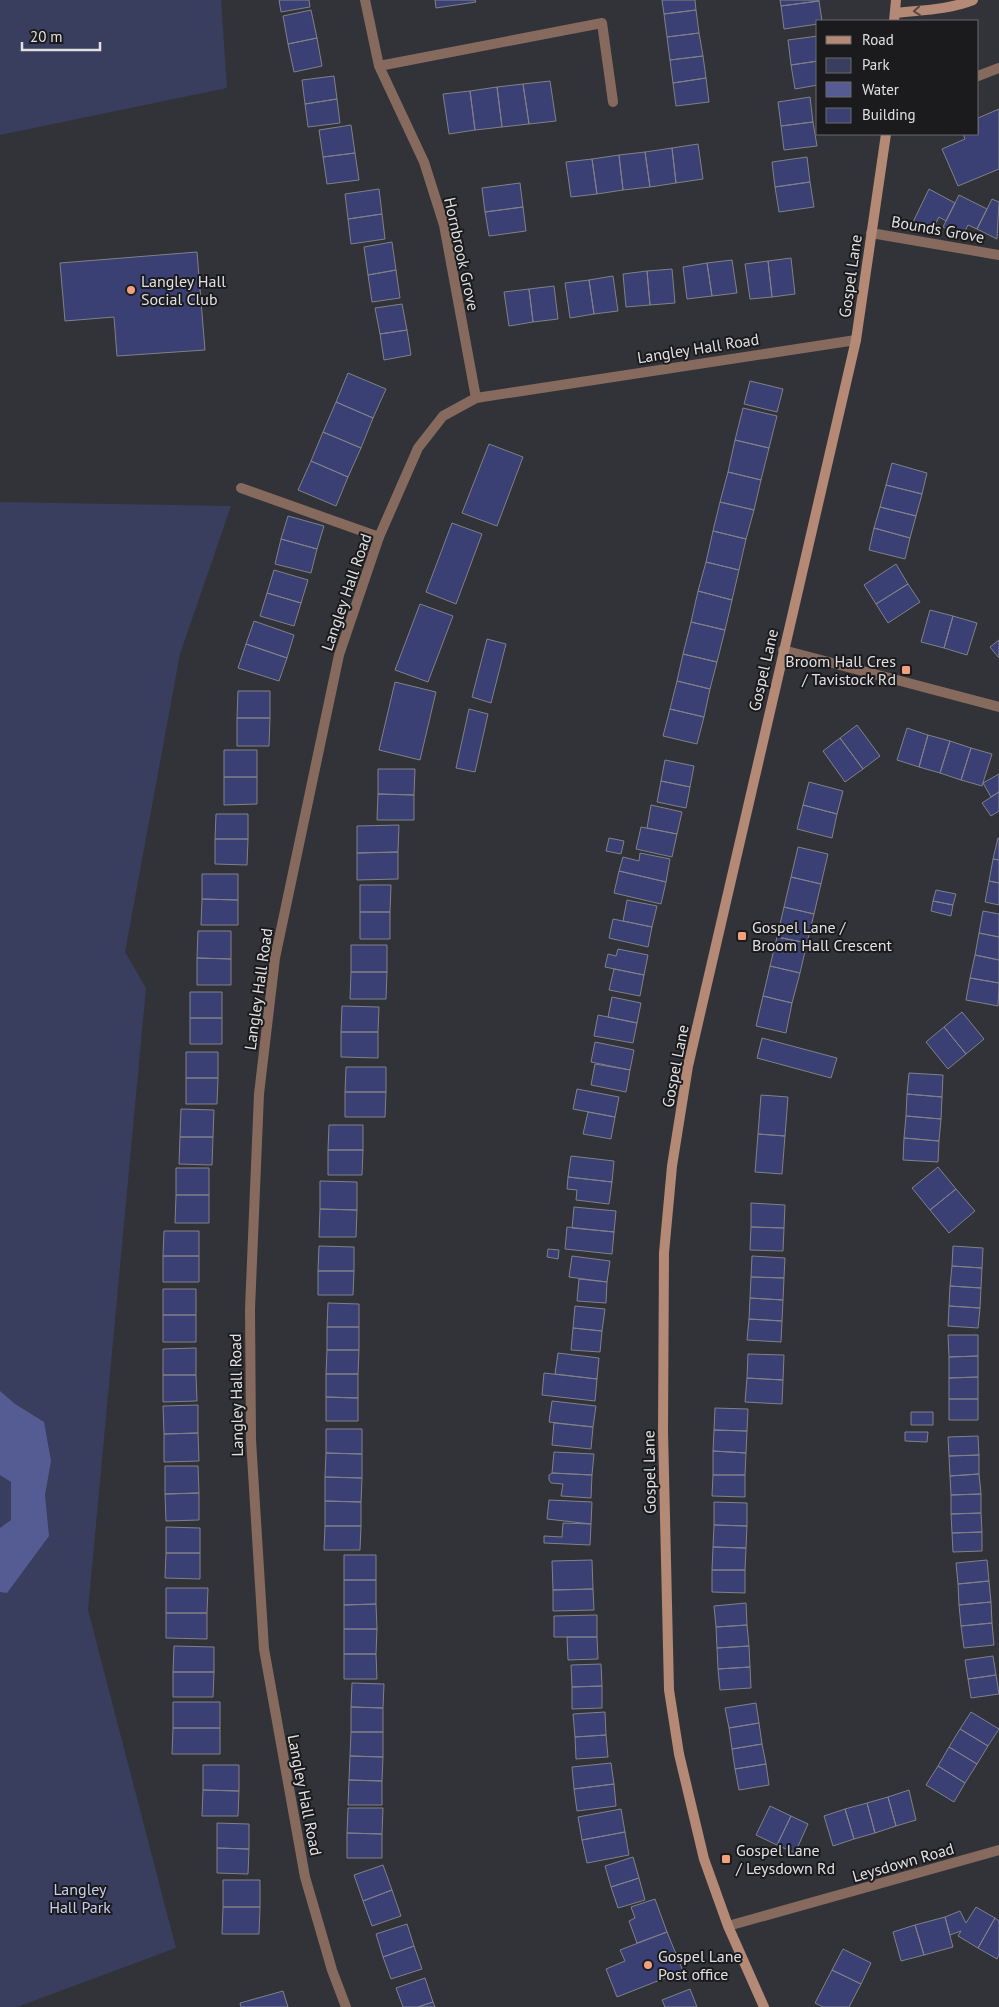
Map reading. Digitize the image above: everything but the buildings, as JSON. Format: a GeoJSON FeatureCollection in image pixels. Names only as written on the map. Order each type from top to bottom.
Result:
{"type":"FeatureCollection","features":[{"type":"Feature","properties":{"kind":"street","name":"Hornbrook Grove"},"geometry":{"type":"LineString","coordinates":[[365,0],[379,66],[424,162],[444,225],[476,398]]}},
{"type":"Feature","properties":{"kind":"street"},"geometry":{"type":"LineString","coordinates":[[896,0],[895,17],[960,5],[973,0]]}},
{"type":"Feature","properties":{"kind":"street"},"geometry":{"type":"LineString","coordinates":[[379,66],[602,23],[613,102]]}},
{"type":"Feature","properties":{"kind":"street"},"geometry":{"type":"LineString","coordinates":[[979,76],[999,68]]}},
{"type":"Feature","properties":{"kind":"street","name":"Gospel Lane"},"geometry":{"type":"LineString","coordinates":[[764,2007],[728,1926],[704,1859],[692,1817],[669,1690],[664,1431],[664,1253],[672,1166],[688,1066],[856,340],[886,135]]}},
{"type":"Feature","properties":{"kind":"street","name":"Bounds Grove"},"geometry":{"type":"LineString","coordinates":[[871,233],[999,255]]}},
{"type":"Feature","properties":{"kind":"street","name":"Langley Hall Road"},"geometry":{"type":"LineString","coordinates":[[346,2007],[332,1970],[305,1877],[264,1649],[251,1440],[250,1310],[259,1094],[276,958],[339,655],[379,537],[418,448],[443,416],[476,398],[856,340]]}},
{"type":"Feature","properties":{"kind":"street"},"geometry":{"type":"LineString","coordinates":[[241,488],[379,537]]}},
{"type":"Feature","properties":{"kind":"street"},"geometry":{"type":"LineString","coordinates":[[783,650],[999,707]]}},
{"type":"Feature","properties":{"kind":"street","name":"Leysdown Road"},"geometry":{"type":"LineString","coordinates":[[728,1926],[999,1850]]}},
{"type":"Feature","properties":{"kind":"green space"},"geometry":{"type":"Polygon","coordinates":[[[0,0],[221,0],[227,88],[0,135],[0,0]]]}},
{"type":"Feature","properties":{"kind":"green space","name":"Langley Hall Park"},"geometry":{"type":"Polygon","coordinates":[[[0,502],[231,506],[180,654],[125,952],[146,988],[88,1610],[176,1948],[17,2007],[0,2007],[0,502]]]}},
{"type":"Feature","properties":{"kind":"water"},"geometry":{"type":"Polygon","coordinates":[[[0,1391],[15,1404],[44,1422],[51,1461],[45,1495],[49,1536],[7,1593],[0,1592],[0,1528],[11,1520],[11,1482],[0,1475],[0,1391]]]}},
{"type":"Feature","properties":{"kind":"place","name":"Langley Hall Social Club"},"geometry":{"type":"Point","coordinates":[131,290]}},
{"type":"Feature","properties":{"kind":"place","name":"Broom Hall Cres / Tavistock Rd"},"geometry":{"type":"Point","coordinates":[906,670]}},
{"type":"Feature","properties":{"kind":"place","name":"Gospel Lane / Broom Hall Crescent"},"geometry":{"type":"Point","coordinates":[742,936]}},
{"type":"Feature","properties":{"kind":"place","name":"Gospel Lane / Leysdown Rd"},"geometry":{"type":"Point","coordinates":[726,1859]}},
{"type":"Feature","properties":{"kind":"place","name":"Gospel Lane Post office"},"geometry":{"type":"Point","coordinates":[648,1965]}}]}
